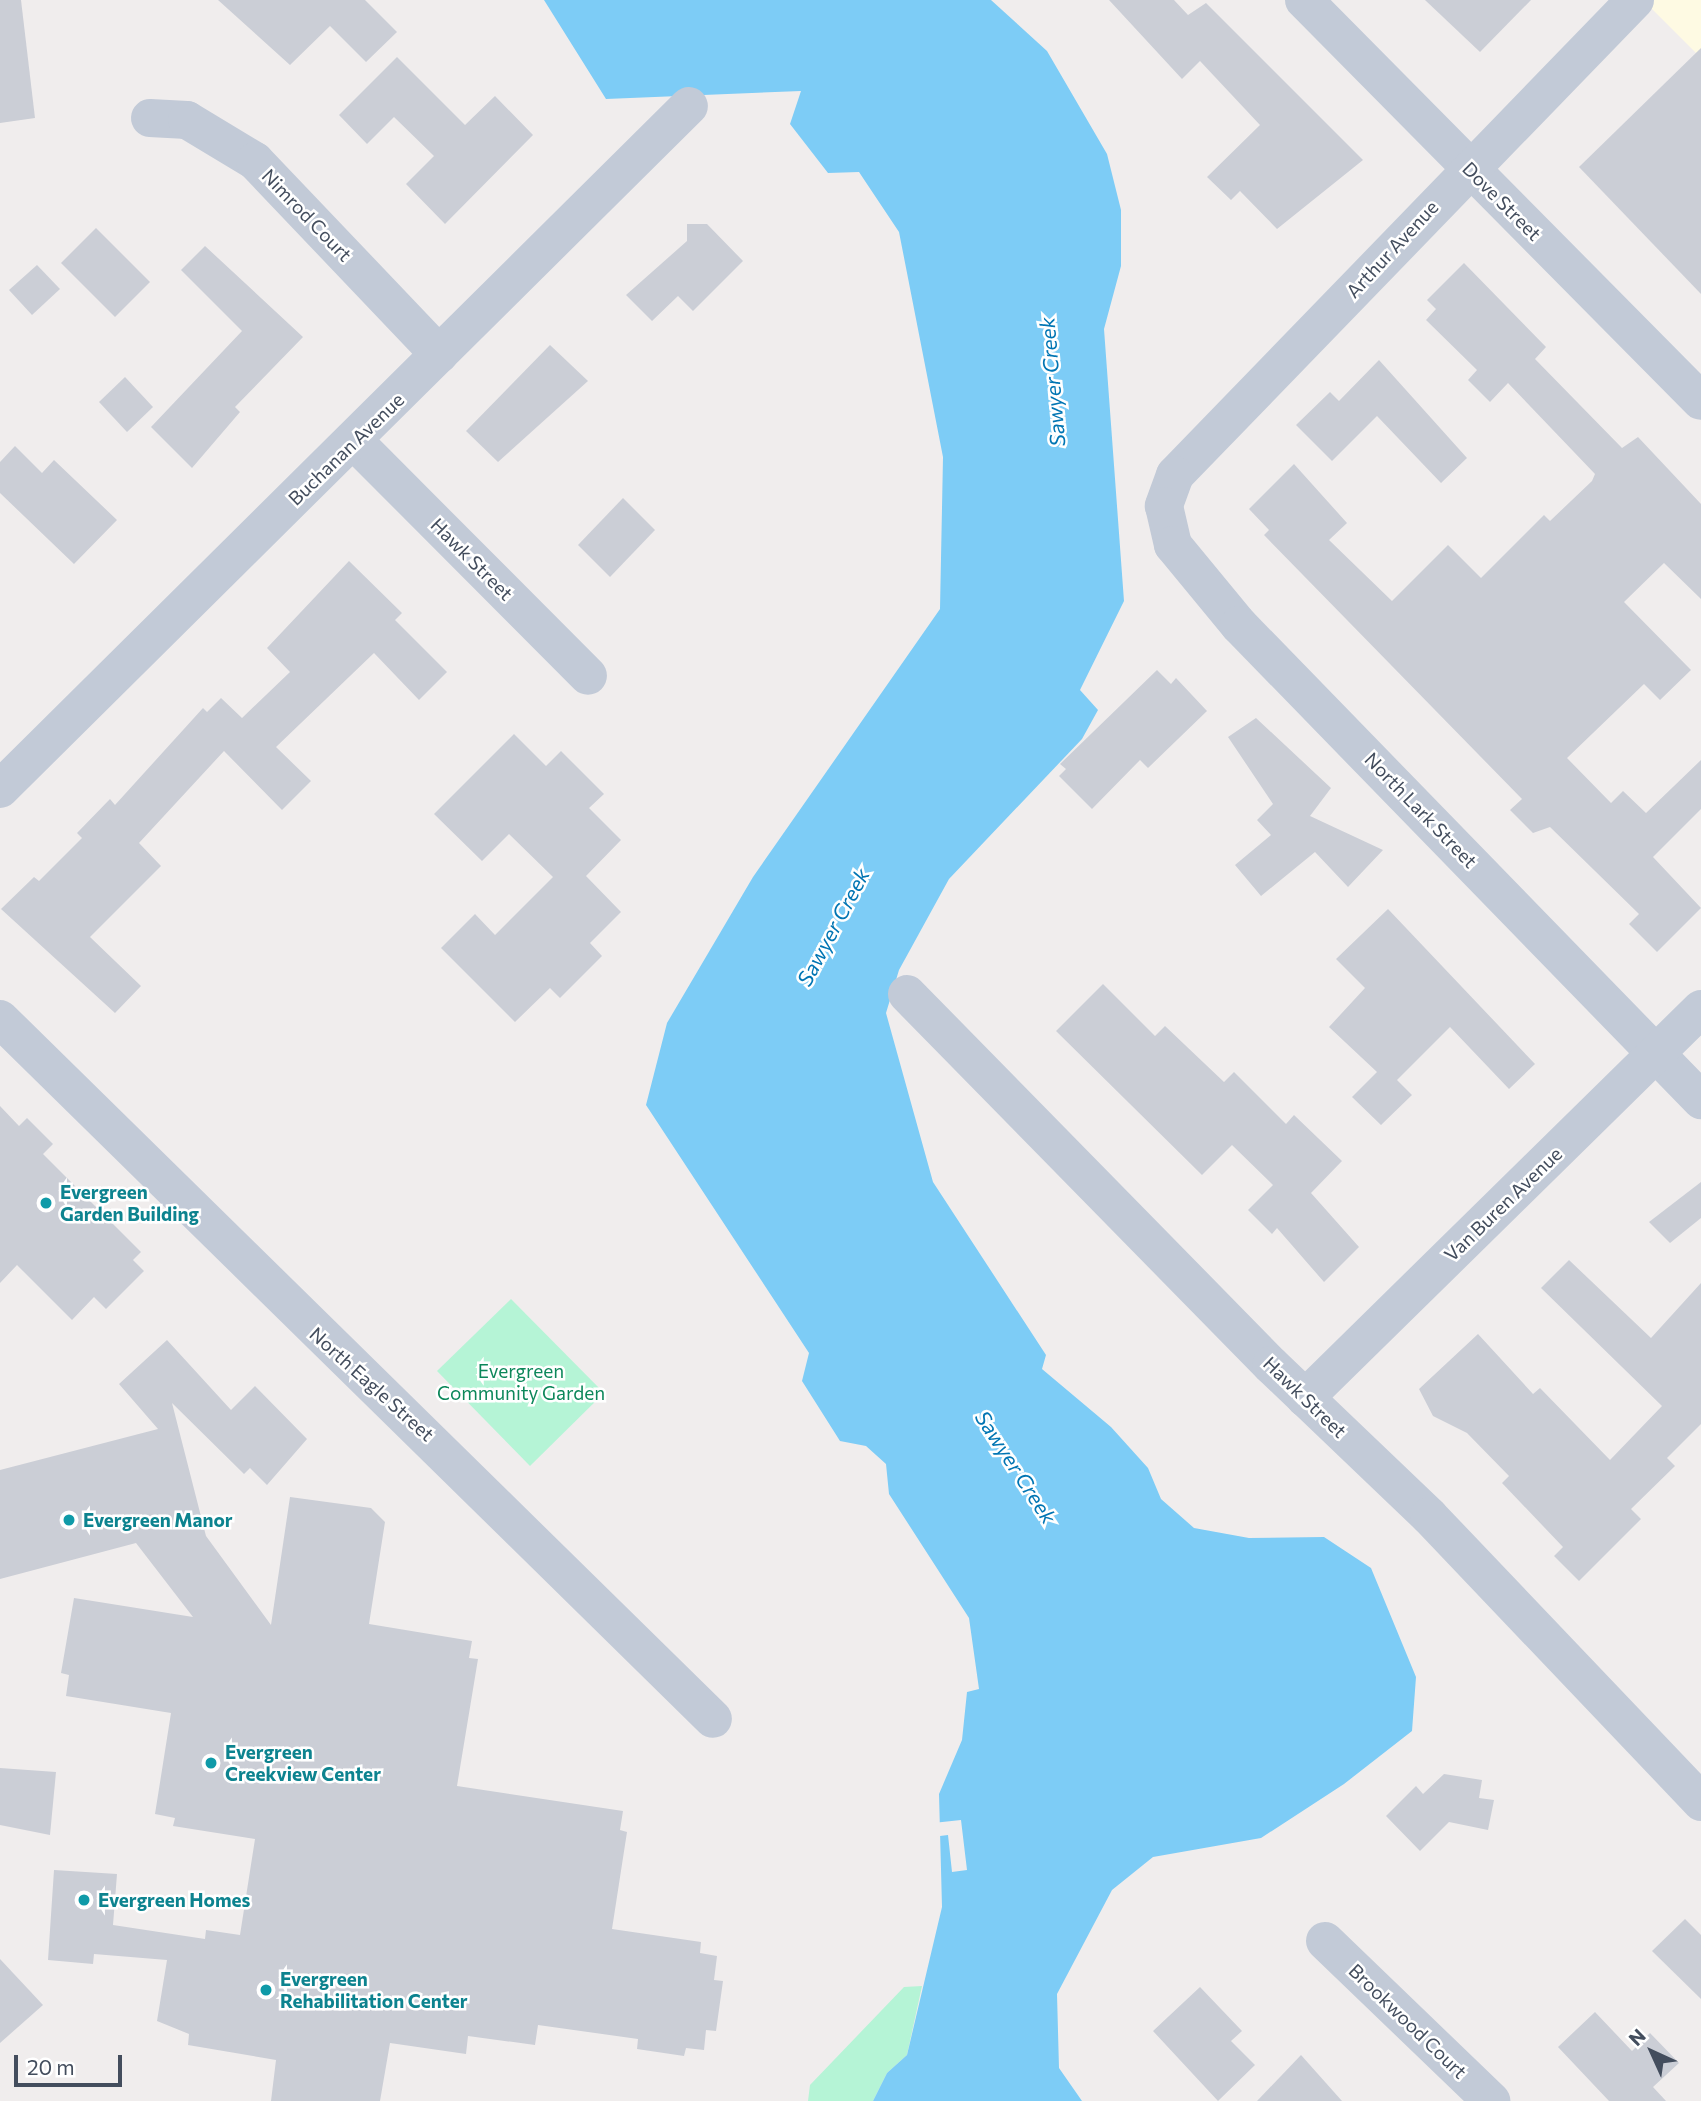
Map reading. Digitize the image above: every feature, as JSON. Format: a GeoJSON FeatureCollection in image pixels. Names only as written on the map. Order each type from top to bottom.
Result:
{"type":"FeatureCollection","features":[{"type":"Feature","properties":{"kind":"street","name":"Dove Street"},"geometry":{"type":"LineString","coordinates":[[1304,0],[1701,401]]}},
{"type":"Feature","properties":{"kind":"street","name":"Arthur Avenue"},"geometry":{"type":"LineString","coordinates":[[1164,506],[1175,475],[1468,167],[1634,0]]}},
{"type":"Feature","properties":{"kind":"street","name":"Buchanan Avenue"},"geometry":{"type":"LineString","coordinates":[[0,789],[355,442],[439,354],[689,106]]}},
{"type":"Feature","properties":{"kind":"street","name":"Nimrod Court"},"geometry":{"type":"LineString","coordinates":[[150,118],[187,120],[255,162],[439,354]]}},
{"type":"Feature","properties":{"kind":"street","name":"Hawk Street"},"geometry":{"type":"LineString","coordinates":[[355,442],[589,676]]}},
{"type":"Feature","properties":{"kind":"street","name":"North Lark Street"},"geometry":{"type":"LineString","coordinates":[[1164,506],[1173,545],[1239,625],[1701,1100]]}},
{"type":"Feature","properties":{"kind":"street","name":"Hawk Street"},"geometry":{"type":"LineString","coordinates":[[907,994],[1305,1398],[1429,1516],[1701,1802]]}},
{"type":"Feature","properties":{"kind":"street","name":"Van Buren Avenue"},"geometry":{"type":"LineString","coordinates":[[1305,1398],[1701,1009]]}},
{"type":"Feature","properties":{"kind":"street","name":"North Eagle Street"},"geometry":{"type":"LineString","coordinates":[[0,1019],[713,1719]]}},
{"type":"Feature","properties":{"kind":"street","name":"Brookwood Court"},"geometry":{"type":"LineString","coordinates":[[1325,1941],[1490,2101]]}},
{"type":"Feature","properties":{"kind":"shaded area"},"geometry":{"type":"Polygon","coordinates":[[[1643,0],[1701,0],[1701,58],[1643,0]]]}},
{"type":"Feature","properties":{"kind":"green space","name":"Evergreen Community Garden"},"geometry":{"type":"Polygon","coordinates":[[[511,1299],[604,1393],[530,1466],[437,1371],[511,1299]]]}},
{"type":"Feature","properties":{"kind":"green space"},"geometry":{"type":"Polygon","coordinates":[[[922,1986],[907,2055],[887,2073],[873,2101],[808,2101],[810,2085],[904,1987],[922,1986]]]}},
{"type":"Feature","properties":{"kind":"water","name":"Sawyer Creek"},"geometry":{"type":"Polygon","coordinates":[[[544,0],[991,0],[1047,51],[1107,154],[1121,210],[1121,266],[1104,329],[1124,601],[1080,690],[1098,710],[1082,739],[949,879],[899,970],[886,1013],[933,1182],[1046,1355],[1042,1369],[1111,1427],[1148,1468],[1161,1499],[1194,1528],[1249,1538],[1324,1537],[1371,1568],[1416,1677],[1412,1731],[1344,1784],[1261,1838],[1153,1857],[1112,1890],[1057,1994],[1059,2068],[1082,2101],[873,2101],[887,2073],[907,2055],[942,1907],[939,1794],[962,1740],[967,1692],[979,1689],[969,1618],[889,1494],[886,1464],[866,1446],[840,1441],[802,1381],[809,1353],[646,1105],[667,1023],[753,877],[940,609],[943,457],[899,232],[859,172],[828,173],[790,124],[801,91],[606,99],[544,0]]]}},
{"type":"Feature","properties":{"kind":"pier"},"geometry":{"type":"Polygon","coordinates":[[[961,1820],[967,1870],[952,1872],[948,1835],[932,1837],[933,1823],[961,1820]]]}},
{"type":"Feature","properties":{"kind":"building"},"geometry":{"type":"Polygon","coordinates":[[[0,0],[21,0],[35,118],[0,123],[0,0]]]}},
{"type":"Feature","properties":{"kind":"building"},"geometry":{"type":"Polygon","coordinates":[[[218,0],[365,0],[397,32],[366,62],[330,26],[290,65],[218,0]]]}},
{"type":"Feature","properties":{"kind":"building"},"geometry":{"type":"Polygon","coordinates":[[[1109,0],[1174,0],[1188,15],[1206,3],[1363,160],[1277,229],[1240,191],[1231,200],[1207,177],[1260,125],[1200,61],[1182,79],[1109,0]]]}},
{"type":"Feature","properties":{"kind":"building"},"geometry":{"type":"Polygon","coordinates":[[[1425,0],[1531,0],[1480,52],[1425,0]]]}},
{"type":"Feature","properties":{"kind":"building"},"geometry":{"type":"Polygon","coordinates":[[[1701,48],[1701,294],[1579,167],[1701,48]]]}},
{"type":"Feature","properties":{"kind":"building"},"geometry":{"type":"Polygon","coordinates":[[[397,57],[465,125],[495,96],[533,135],[445,224],[406,184],[434,156],[394,117],[367,144],[339,115],[397,57]]]}},
{"type":"Feature","properties":{"kind":"building"},"geometry":{"type":"Polygon","coordinates":[[[687,224],[707,224],[743,261],[693,311],[678,296],[652,321],[626,295],[687,241],[687,224]]]}},
{"type":"Feature","properties":{"kind":"building"},"geometry":{"type":"Polygon","coordinates":[[[96,228],[150,282],[115,317],[61,263],[96,228]]]}},
{"type":"Feature","properties":{"kind":"building"},"geometry":{"type":"Polygon","coordinates":[[[205,246],[303,337],[235,407],[240,412],[192,468],[151,427],[242,331],[181,270],[205,246]]]}},
{"type":"Feature","properties":{"kind":"building"},"geometry":{"type":"Polygon","coordinates":[[[1464,263],[1546,347],[1535,359],[1622,448],[1638,437],[1701,504],[1701,599],[1664,563],[1624,602],[1691,670],[1660,700],[1644,684],[1567,758],[1611,803],[1623,791],[1646,813],[1701,760],[1701,809],[1653,857],[1701,908],[1657,952],[1629,924],[1639,914],[1550,827],[1533,833],[1510,810],[1522,799],[1264,535],[1269,530],[1249,509],[1294,464],[1347,523],[1329,540],[1392,601],[1448,545],[1481,578],[1544,515],[1550,521],[1592,481],[1595,474],[1508,383],[1490,402],[1468,380],[1477,370],[1426,320],[1436,309],[1427,300],[1464,263]]]}},
{"type":"Feature","properties":{"kind":"building"},"geometry":{"type":"Polygon","coordinates":[[[37,265],[60,289],[32,315],[9,290],[37,265]]]}},
{"type":"Feature","properties":{"kind":"building"},"geometry":{"type":"Polygon","coordinates":[[[550,345],[588,381],[498,462],[466,431],[550,345]]]}},
{"type":"Feature","properties":{"kind":"building"},"geometry":{"type":"Polygon","coordinates":[[[1379,360],[1467,458],[1441,483],[1377,416],[1332,461],[1296,425],[1330,392],[1339,401],[1379,360]]]}},
{"type":"Feature","properties":{"kind":"building"},"geometry":{"type":"Polygon","coordinates":[[[125,377],[153,407],[127,432],[99,402],[125,377]]]}},
{"type":"Feature","properties":{"kind":"building"},"geometry":{"type":"Polygon","coordinates":[[[15,446],[42,473],[54,460],[117,520],[74,564],[0,493],[0,462],[15,446]]]}},
{"type":"Feature","properties":{"kind":"building"},"geometry":{"type":"Polygon","coordinates":[[[623,498],[655,530],[610,577],[578,545],[623,498]]]}},
{"type":"Feature","properties":{"kind":"building"},"geometry":{"type":"Polygon","coordinates":[[[349,561],[402,613],[395,620],[447,672],[419,700],[374,653],[276,747],[311,781],[282,810],[224,751],[139,843],[161,866],[90,937],[141,986],[115,1013],[1,909],[34,877],[39,881],[82,838],[77,833],[110,799],[115,805],[203,708],[207,712],[221,698],[242,718],[290,672],[267,648],[349,561]]]}},
{"type":"Feature","properties":{"kind":"building"},"geometry":{"type":"Polygon","coordinates":[[[1157,670],[1171,684],[1176,678],[1207,711],[1148,768],[1140,760],[1092,809],[1059,776],[1066,769],[1060,764],[1157,670]]]}},
{"type":"Feature","properties":{"kind":"building"},"geometry":{"type":"Polygon","coordinates":[[[1256,718],[1331,788],[1310,816],[1383,850],[1348,887],[1315,852],[1261,896],[1235,865],[1271,835],[1257,820],[1273,804],[1228,737],[1256,718]]]}},
{"type":"Feature","properties":{"kind":"building"},"geometry":{"type":"Polygon","coordinates":[[[514,734],[546,766],[561,751],[604,794],[589,808],[621,840],[586,876],[621,912],[590,943],[602,956],[560,998],[550,988],[515,1022],[441,948],[475,914],[495,935],[553,877],[509,834],[482,861],[434,814],[514,734]]]}},
{"type":"Feature","properties":{"kind":"building"},"geometry":{"type":"Polygon","coordinates":[[[1388,909],[1535,1064],[1509,1089],[1450,1027],[1397,1080],[1412,1095],[1381,1125],[1352,1097],[1377,1072],[1329,1027],[1365,988],[1336,959],[1388,909]]]}},
{"type":"Feature","properties":{"kind":"building"},"geometry":{"type":"Polygon","coordinates":[[[1103,984],[1155,1036],[1165,1026],[1224,1082],[1234,1072],[1286,1124],[1294,1115],[1342,1161],[1311,1193],[1359,1247],[1324,1282],[1277,1228],[1272,1234],[1248,1210],[1273,1185],[1232,1145],[1202,1175],[1056,1031],[1103,984]]]}},
{"type":"Feature","properties":{"kind":"building","name":"Evergreen Garden Building"},"geometry":{"type":"Polygon","coordinates":[[[0,1106],[19,1126],[27,1118],[53,1144],[43,1154],[141,1252],[133,1260],[144,1271],[106,1309],[94,1297],[72,1320],[17,1265],[0,1283],[0,1106]]]}},
{"type":"Feature","properties":{"kind":"building"},"geometry":{"type":"Polygon","coordinates":[[[1701,1182],[1701,1218],[1670,1243],[1649,1222],[1701,1182]]]}},
{"type":"Feature","properties":{"kind":"building"},"geometry":{"type":"Polygon","coordinates":[[[1569,1260],[1651,1338],[1701,1283],[1701,1424],[1667,1458],[1675,1466],[1631,1509],[1641,1519],[1579,1581],[1554,1556],[1563,1547],[1502,1483],[1509,1476],[1467,1433],[1433,1416],[1419,1389],[1478,1334],[1533,1394],[1540,1388],[1610,1460],[1662,1406],[1541,1288],[1569,1260]]]}},
{"type":"Feature","properties":{"kind":"building","name":"Evergreen Creekview Center"},"geometry":{"type":"Polygon","coordinates":[[[167,1340],[231,1410],[255,1386],[307,1439],[267,1485],[250,1468],[244,1474],[172,1403],[206,1536],[271,1625],[290,1497],[371,1508],[385,1522],[369,1624],[472,1641],[469,1658],[478,1659],[457,1786],[623,1811],[620,1830],[627,1832],[612,1929],[701,1942],[700,1953],[717,1956],[714,1980],[723,1981],[716,2031],[706,2030],[704,2050],[686,2048],[684,2056],[637,2049],[638,2039],[538,2025],[535,2045],[468,2036],[466,2054],[390,2043],[380,2101],[271,2101],[276,2060],[188,2045],[189,2034],[157,2021],[167,1960],[94,1954],[93,1964],[48,1960],[54,1870],[117,1874],[113,1925],[205,1939],[206,1930],[240,1935],[255,1839],[173,1826],[175,1818],[155,1814],[171,1713],[66,1696],[69,1675],[61,1673],[74,1598],[193,1617],[136,1543],[0,1579],[0,1470],[158,1429],[119,1384],[167,1340]]]}},
{"type":"Feature","properties":{"kind":"building"},"geometry":{"type":"Polygon","coordinates":[[[0,1768],[56,1772],[50,1835],[0,1825],[0,1768]]]}},
{"type":"Feature","properties":{"kind":"building"},"geometry":{"type":"Polygon","coordinates":[[[1444,1774],[1482,1780],[1479,1798],[1494,1800],[1488,1830],[1449,1822],[1420,1851],[1386,1816],[1416,1786],[1423,1794],[1444,1774]]]}},
{"type":"Feature","properties":{"kind":"building"},"geometry":{"type":"Polygon","coordinates":[[[1685,1919],[1701,1935],[1701,1999],[1652,1951],[1685,1919]]]}},
{"type":"Feature","properties":{"kind":"building"},"geometry":{"type":"Polygon","coordinates":[[[0,1959],[43,2005],[0,2043],[0,1959]]]}},
{"type":"Feature","properties":{"kind":"building"},"geometry":{"type":"Polygon","coordinates":[[[1200,1987],[1242,2031],[1231,2041],[1255,2065],[1218,2101],[1153,2031],[1200,1987]]]}},
{"type":"Feature","properties":{"kind":"building"},"geometry":{"type":"Polygon","coordinates":[[[1595,2012],[1632,2051],[1650,2033],[1679,2063],[1653,2087],[1666,2101],[1609,2101],[1558,2047],[1595,2012]]]}},
{"type":"Feature","properties":{"kind":"building"},"geometry":{"type":"Polygon","coordinates":[[[1301,2055],[1342,2101],[1257,2101],[1301,2055]]]}},
{"type":"Feature","properties":{"kind":"place","name":"Evergreen Garden Building"},"geometry":{"type":"Point","coordinates":[46,1203]}},
{"type":"Feature","properties":{"kind":"place","name":"Evergreen Manor"},"geometry":{"type":"Point","coordinates":[69,1520]}},
{"type":"Feature","properties":{"kind":"place","name":"Evergreen Creekview Center"},"geometry":{"type":"Point","coordinates":[211,1763]}},
{"type":"Feature","properties":{"kind":"place","name":"Evergreen Homes"},"geometry":{"type":"Point","coordinates":[84,1900]}},
{"type":"Feature","properties":{"kind":"place","name":"Evergreen Rehabilitation Center"},"geometry":{"type":"Point","coordinates":[266,1990]}}]}
